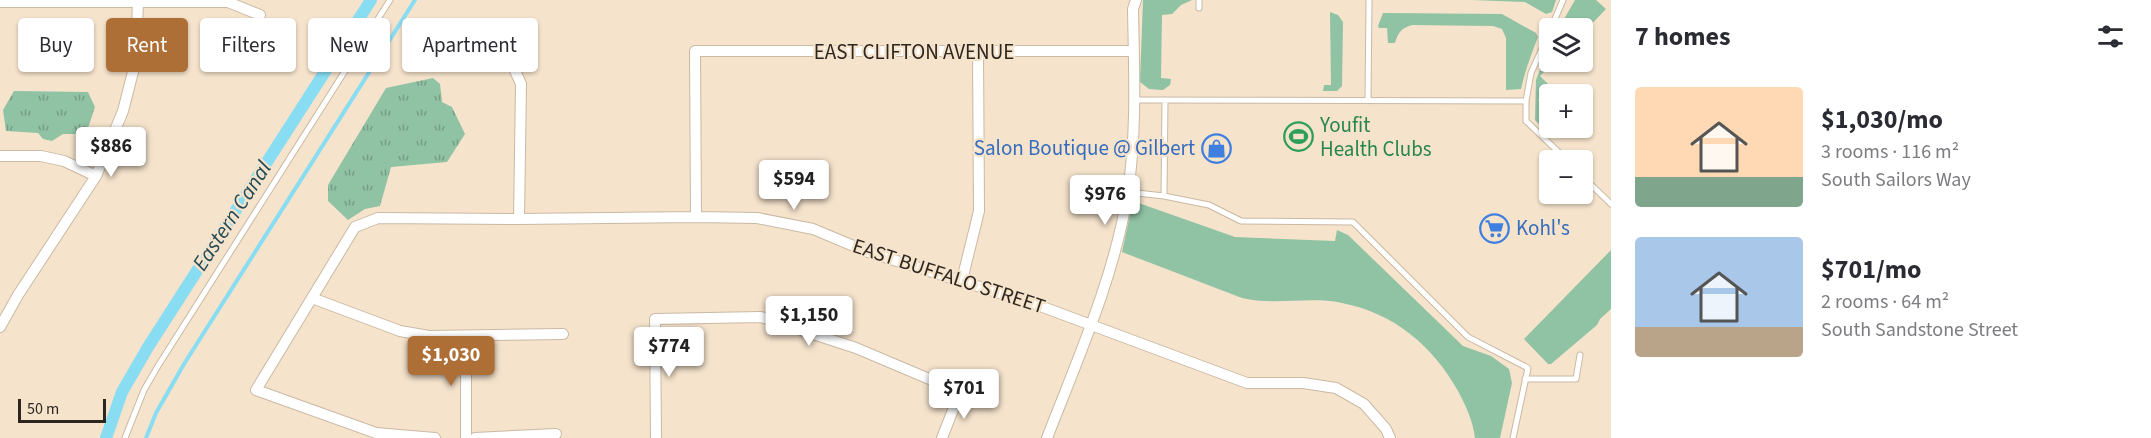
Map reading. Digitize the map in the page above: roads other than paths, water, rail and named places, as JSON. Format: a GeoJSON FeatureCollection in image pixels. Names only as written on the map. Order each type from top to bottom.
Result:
{"type":"FeatureCollection","features":[{"type":"Feature","properties":{"kind":"street"},"geometry":{"type":"LineString","coordinates":[[0,327],[18,294],[96,176],[123,111],[136,60],[138,1]]}},
{"type":"Feature","properties":{"kind":"street"},"geometry":{"type":"LineString","coordinates":[[0,2],[228,2],[260,15]]}},
{"type":"Feature","properties":{"kind":"street"},"geometry":{"type":"LineString","coordinates":[[1047,438],[1113,257],[1128,192],[1134,100],[1133,3]]}},
{"type":"Feature","properties":{"kind":"street"},"geometry":{"type":"LineString","coordinates":[[962,280],[979,211],[978,50]]}},
{"type":"Feature","properties":{"kind":"street","name":"EAST CLIFTON AVENUE"},"geometry":{"type":"LineString","coordinates":[[696,217],[695,51],[1133,51]]}},
{"type":"Feature","properties":{"kind":"street"},"geometry":{"type":"LineString","coordinates":[[516,72],[521,84],[519,219]]}},
{"type":"Feature","properties":{"kind":"street"},"geometry":{"type":"LineString","coordinates":[[0,156],[41,156],[64,161],[96,176]]}},
{"type":"Feature","properties":{"kind":"street","name":"EAST BUFFALO STREET"},"geometry":{"type":"LineString","coordinates":[[435,438],[376,433],[256,390],[356,227],[378,218],[757,218],[813,230],[868,252],[962,280],[1090,324],[1247,383],[1303,383],[1336,388],[1364,404],[1388,434]]}},
{"type":"Feature","properties":{"kind":"street"},"geometry":{"type":"LineString","coordinates":[[312,298],[400,331],[429,336],[563,334]]}},
{"type":"Feature","properties":{"kind":"street"},"geometry":{"type":"LineString","coordinates":[[656,438],[655,319],[761,317],[856,348],[960,392],[942,438]]}},
{"type":"Feature","properties":{"kind":"street"},"geometry":{"type":"LineString","coordinates":[[466,336],[466,438]]}},
{"type":"Feature","properties":{"kind":"street"},"geometry":{"type":"LineString","coordinates":[[475,438],[556,434]]}},
{"type":"Feature","properties":{"kind":"lane"},"geometry":{"type":"LineString","coordinates":[[125,438],[144,390],[158,366],[390,0]]}},
{"type":"Feature","properties":{"kind":"lane"},"geometry":{"type":"LineString","coordinates":[[1199,0],[1199,8]]}},
{"type":"Feature","properties":{"kind":"lane"},"geometry":{"type":"LineString","coordinates":[[1368,100],[1369,0]]}},
{"type":"Feature","properties":{"kind":"lane"},"geometry":{"type":"LineString","coordinates":[[1555,18],[1563,0]]}},
{"type":"Feature","properties":{"kind":"lane"},"geometry":{"type":"LineString","coordinates":[[1539,56],[1532,73],[1526,101],[1527,121],[1557,150]]}},
{"type":"Feature","properties":{"kind":"lane"},"geometry":{"type":"LineString","coordinates":[[1134,100],[1526,101]]}},
{"type":"Feature","properties":{"kind":"lane"},"geometry":{"type":"LineString","coordinates":[[1164,196],[1165,100]]}},
{"type":"Feature","properties":{"kind":"lane"},"geometry":{"type":"LineString","coordinates":[[1593,187],[1611,204]]}},
{"type":"Feature","properties":{"kind":"lane"},"geometry":{"type":"LineString","coordinates":[[1128,192],[1209,205],[1241,221],[1353,222],[1468,337],[1528,368],[1513,438]]}},
{"type":"Feature","properties":{"kind":"lane"},"geometry":{"type":"LineString","coordinates":[[1525,380],[1576,379],[1580,355]]}},
{"type":"Feature","properties":{"kind":"waterway","name":"Eastern Canal"},"geometry":{"type":"LineString","coordinates":[[106,438],[122,392],[148,347],[371,0]]}},
{"type":"Feature","properties":{"kind":"waterway"},"geometry":{"type":"LineString","coordinates":[[146,438],[156,413],[184,364],[415,0]]}},
{"type":"Feature","properties":{"kind":"place","name":"Youfit Health Clubs"},"geometry":{"type":"Point","coordinates":[1299,137]}},
{"type":"Feature","properties":{"kind":"place","name":"Salon Boutique @ Gilbert"},"geometry":{"type":"Point","coordinates":[1216,148]}},
{"type":"Feature","properties":{"kind":"place","name":"Kohl's"},"geometry":{"type":"Point","coordinates":[1495,228]}}]}
